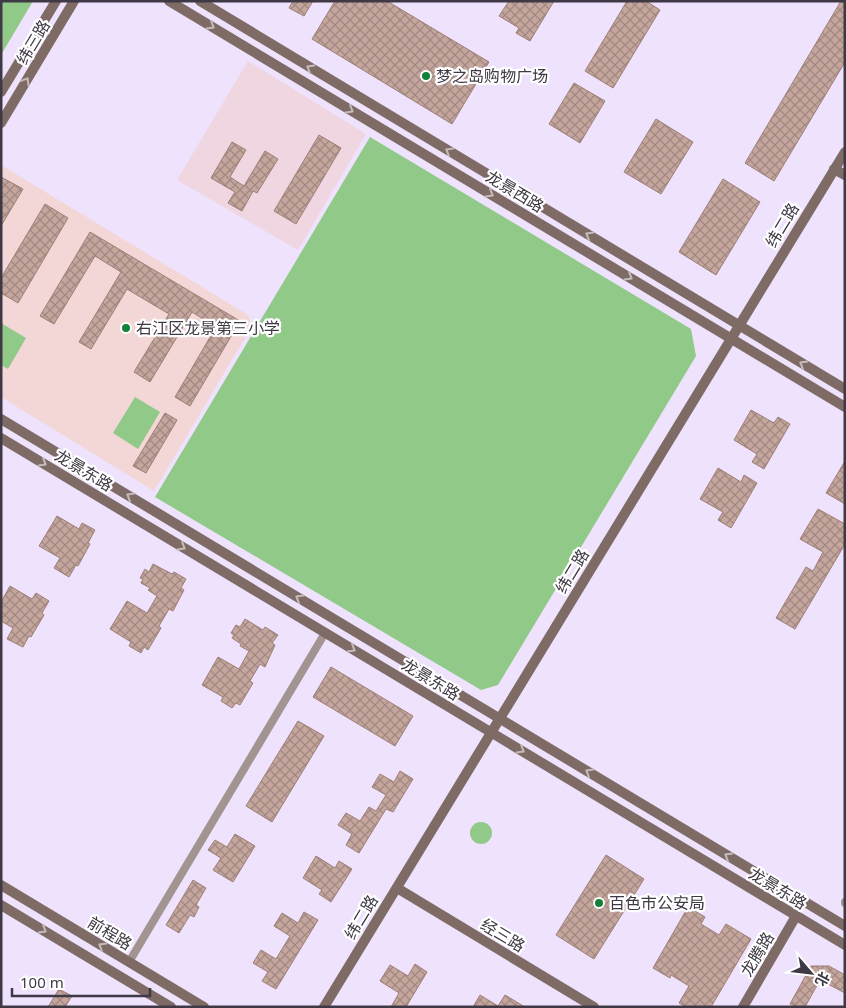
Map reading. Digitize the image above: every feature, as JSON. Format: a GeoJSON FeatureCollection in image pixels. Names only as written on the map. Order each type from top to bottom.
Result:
{"type":"FeatureCollection","features":[{"type":"Feature","properties":{"kind":"main road","name":"纬三路"},"geometry":{"type":"LineString","coordinates":[[1,92],[56,1]]}},
{"type":"Feature","properties":{"kind":"main road","name":"纬三路"},"geometry":{"type":"LineString","coordinates":[[1,123],[74,1]]}},
{"type":"Feature","properties":{"kind":"main road","name":"龙景西路"},"geometry":{"type":"LineString","coordinates":[[169,1],[845,407]]}},
{"type":"Feature","properties":{"kind":"main road","name":"龙景西路"},"geometry":{"type":"LineString","coordinates":[[200,1],[845,389]]}},
{"type":"Feature","properties":{"kind":"main road","name":"纬二路"},"geometry":{"type":"LineString","coordinates":[[324,1007],[845,152]]}},
{"type":"Feature","properties":{"kind":"main road"},"geometry":{"type":"LineString","coordinates":[[834,169],[845,175]]}},
{"type":"Feature","properties":{"kind":"main road","name":"龙景东路"},"geometry":{"type":"LineString","coordinates":[[1,419],[845,926]]}},
{"type":"Feature","properties":{"kind":"main road","name":"龙景东路"},"geometry":{"type":"LineString","coordinates":[[1,438],[845,945]]}},
{"type":"Feature","properties":{"kind":"main road","name":"前程路"},"geometry":{"type":"LineString","coordinates":[[2,888],[204,1007]]}},
{"type":"Feature","properties":{"kind":"main road","name":"经三路"},"geometry":{"type":"LineString","coordinates":[[396,888],[594,1007]]}},
{"type":"Feature","properties":{"kind":"main road","name":"前程路"},"geometry":{"type":"LineString","coordinates":[[1,905],[171,1007]]}},
{"type":"Feature","properties":{"kind":"main road","name":"龙腾路"},"geometry":{"type":"LineString","coordinates":[[743,1007],[796,916]]}},
{"type":"Feature","properties":{"kind":"street"},"geometry":{"type":"LineString","coordinates":[[129,962],[325,633]]}},
{"type":"Feature","properties":{"kind":"shaded area"},"geometry":{"type":"Polygon","coordinates":[[[248,61],[366,134],[298,250],[177,180],[248,61]]]}},
{"type":"Feature","properties":{"kind":"shaded area","name":"右江区龙景第三小学"},"geometry":{"type":"Polygon","coordinates":[[[1,165],[249,317],[251,325],[249,331],[154,491],[1,397],[1,165]]]}},
{"type":"Feature","properties":{"kind":"green space"},"geometry":{"type":"Polygon","coordinates":[[[1,1],[33,1],[1,55],[1,1]]]}},
{"type":"Feature","properties":{"kind":"green space"},"geometry":{"type":"Polygon","coordinates":[[[370,137],[691,329],[696,356],[498,685],[481,690],[155,497],[370,137]]]}},
{"type":"Feature","properties":{"kind":"green space"},"geometry":{"type":"Polygon","coordinates":[[[1,323],[26,338],[8,369],[1,365],[1,323]]]}},
{"type":"Feature","properties":{"kind":"green space"},"geometry":{"type":"Polygon","coordinates":[[[135,397],[160,412],[138,449],[113,433],[135,397]]]}},
{"type":"Feature","properties":{"kind":"green space"},"geometry":{"type":"Polygon","coordinates":[[[481,822],[489,825],[492,833],[489,841],[481,844],[473,841],[470,833],[473,825],[481,822]]]}},
{"type":"Feature","properties":{"kind":"building"},"geometry":{"type":"Polygon","coordinates":[[[293,1],[313,1],[304,16],[289,8],[293,1]]]}},
{"type":"Feature","properties":{"kind":"building","name":"梦之岛购物广场"},"geometry":{"type":"Polygon","coordinates":[[[335,1],[387,1],[489,62],[452,124],[312,39],[335,1]]]}},
{"type":"Feature","properties":{"kind":"building"},"geometry":{"type":"Polygon","coordinates":[[[509,1],[554,1],[530,41],[516,33],[519,28],[499,16],[509,1]]]}},
{"type":"Feature","properties":{"kind":"building"},"geometry":{"type":"Polygon","coordinates":[[[627,1],[646,1],[660,10],[613,88],[585,71],[627,1]]]}},
{"type":"Feature","properties":{"kind":"building"},"geometry":{"type":"Polygon","coordinates":[[[841,1],[845,1],[845,62],[774,181],[745,163],[841,1]]]}},
{"type":"Feature","properties":{"kind":"building"},"geometry":{"type":"Polygon","coordinates":[[[574,83],[605,101],[580,143],[549,124],[574,83]]]}},
{"type":"Feature","properties":{"kind":"building"},"geometry":{"type":"Polygon","coordinates":[[[656,119],[693,142],[661,194],[624,172],[656,119]]]}},
{"type":"Feature","properties":{"kind":"building"},"geometry":{"type":"Polygon","coordinates":[[[319,135],[341,148],[296,224],[274,211],[319,135]]]}},
{"type":"Feature","properties":{"kind":"building"},"geometry":{"type":"Polygon","coordinates":[[[232,142],[246,150],[230,177],[244,186],[265,151],[278,159],[257,193],[253,191],[242,211],[228,203],[235,192],[211,178],[232,142]]]}},
{"type":"Feature","properties":{"kind":"building"},"geometry":{"type":"Polygon","coordinates":[[[1,177],[23,189],[1,226],[1,177]]]}},
{"type":"Feature","properties":{"kind":"building"},"geometry":{"type":"Polygon","coordinates":[[[723,179],[760,202],[716,275],[679,252],[723,179]]]}},
{"type":"Feature","properties":{"kind":"building"},"geometry":{"type":"Polygon","coordinates":[[[45,204],[68,218],[18,303],[1,293],[1,278],[45,204]]]}},
{"type":"Feature","properties":{"kind":"building"},"geometry":{"type":"Polygon","coordinates":[[[90,232],[240,321],[190,406],[175,397],[216,327],[192,312],[150,382],[134,372],[169,314],[127,289],[91,349],[79,342],[121,272],[95,256],[54,324],[40,316],[90,232]]]}},
{"type":"Feature","properties":{"kind":"building"},"geometry":{"type":"Polygon","coordinates":[[[751,410],[774,423],[778,417],[790,424],[764,469],[752,462],[757,454],[734,440],[751,410]]]}},
{"type":"Feature","properties":{"kind":"building"},"geometry":{"type":"Polygon","coordinates":[[[165,413],[177,420],[146,473],[133,466],[165,413]]]}},
{"type":"Feature","properties":{"kind":"building"},"geometry":{"type":"Polygon","coordinates":[[[845,461],[845,504],[826,493],[845,461]]]}},
{"type":"Feature","properties":{"kind":"building"},"geometry":{"type":"Polygon","coordinates":[[[718,468],[741,482],[744,475],[757,483],[731,528],[718,520],[723,512],[700,499],[718,468]]]}},
{"type":"Feature","properties":{"kind":"building"},"geometry":{"type":"Polygon","coordinates":[[[818,509],[845,524],[845,544],[795,629],[776,618],[806,567],[813,571],[823,552],[800,539],[818,509]]]}},
{"type":"Feature","properties":{"kind":"building"},"geometry":{"type":"Polygon","coordinates":[[[57,516],[79,529],[82,523],[95,530],[78,566],[76,565],[69,577],[54,568],[60,558],[39,546],[57,516]]]}},
{"type":"Feature","properties":{"kind":"building"},"geometry":{"type":"Polygon","coordinates":[[[153,564],[186,579],[181,588],[184,590],[173,611],[169,609],[159,626],[161,628],[148,650],[144,647],[141,653],[129,646],[131,642],[110,629],[127,601],[147,613],[157,596],[148,590],[150,588],[141,583],[143,579],[140,578],[145,569],[149,572],[153,564]]]}},
{"type":"Feature","properties":{"kind":"building"},"geometry":{"type":"Polygon","coordinates":[[[10,586],[32,599],[36,593],[49,601],[42,613],[44,615],[23,647],[7,639],[13,628],[1,621],[1,602],[10,586]]]}},
{"type":"Feature","properties":{"kind":"building"},"geometry":{"type":"Polygon","coordinates":[[[245,619],[263,630],[265,627],[278,635],[272,643],[275,645],[265,667],[260,664],[250,681],[253,683],[240,705],[236,703],[232,708],[221,701],[223,697],[202,685],[218,657],[239,669],[249,651],[232,638],[234,635],[231,633],[236,625],[240,627],[245,619]]]}},
{"type":"Feature","properties":{"kind":"building"},"geometry":{"type":"Polygon","coordinates":[[[331,667],[413,716],[395,746],[313,697],[331,667]]]}},
{"type":"Feature","properties":{"kind":"building"},"geometry":{"type":"Polygon","coordinates":[[[298,721],[324,736],[272,822],[246,806],[298,721]]]}},
{"type":"Feature","properties":{"kind":"building"},"geometry":{"type":"Polygon","coordinates":[[[400,771],[413,779],[393,812],[386,809],[359,853],[346,845],[352,834],[338,825],[346,813],[360,821],[369,807],[376,811],[386,795],[372,787],[380,774],[394,782],[400,771]]]}},
{"type":"Feature","properties":{"kind":"building"},"geometry":{"type":"Polygon","coordinates":[[[235,834],[255,846],[233,882],[213,870],[221,858],[208,850],[215,840],[227,847],[235,834]]]}},
{"type":"Feature","properties":{"kind":"building"},"geometry":{"type":"Polygon","coordinates":[[[606,855],[644,879],[594,959],[556,935],[606,855]]]}},
{"type":"Feature","properties":{"kind":"building"},"geometry":{"type":"Polygon","coordinates":[[[316,856],[335,868],[339,861],[352,869],[331,902],[319,894],[322,890],[303,878],[316,856]]]}},
{"type":"Feature","properties":{"kind":"building"},"geometry":{"type":"Polygon","coordinates":[[[193,880],[206,888],[196,905],[199,907],[194,917],[190,915],[179,933],[166,925],[193,880]]]}},
{"type":"Feature","properties":{"kind":"building"},"geometry":{"type":"Polygon","coordinates":[[[688,907],[705,917],[701,924],[719,935],[726,924],[751,939],[711,1007],[686,1007],[679,1003],[689,986],[671,975],[670,978],[653,968],[688,907]]]}},
{"type":"Feature","properties":{"kind":"building"},"geometry":{"type":"Polygon","coordinates":[[[304,912],[318,920],[276,989],[262,981],[268,972],[253,963],[261,950],[276,959],[290,936],[274,926],[282,913],[298,923],[304,912]]]}},
{"type":"Feature","properties":{"kind":"building"},"geometry":{"type":"Polygon","coordinates":[[[415,964],[427,972],[406,1007],[391,1007],[399,993],[380,981],[390,965],[408,976],[415,964]]]}},
{"type":"Feature","properties":{"kind":"building"},"geometry":{"type":"Polygon","coordinates":[[[811,966],[829,966],[845,975],[845,993],[820,980],[805,1007],[797,1007],[790,1004],[811,966]]]}},
{"type":"Feature","properties":{"kind":"building"},"geometry":{"type":"Polygon","coordinates":[[[59,989],[72,996],[65,1007],[48,1007],[59,989]]]}},
{"type":"Feature","properties":{"kind":"building"},"geometry":{"type":"Polygon","coordinates":[[[480,995],[498,1006],[505,995],[525,1007],[473,1007],[480,995]]]}},
{"type":"Feature","properties":{"kind":"place","name":"梦之岛购物广场"},"geometry":{"type":"Point","coordinates":[426,76]}},
{"type":"Feature","properties":{"kind":"place","name":"右江区龙景第三小学"},"geometry":{"type":"Point","coordinates":[126,328]}},
{"type":"Feature","properties":{"kind":"place","name":"百色市公安局"},"geometry":{"type":"Point","coordinates":[599,903]}}]}
